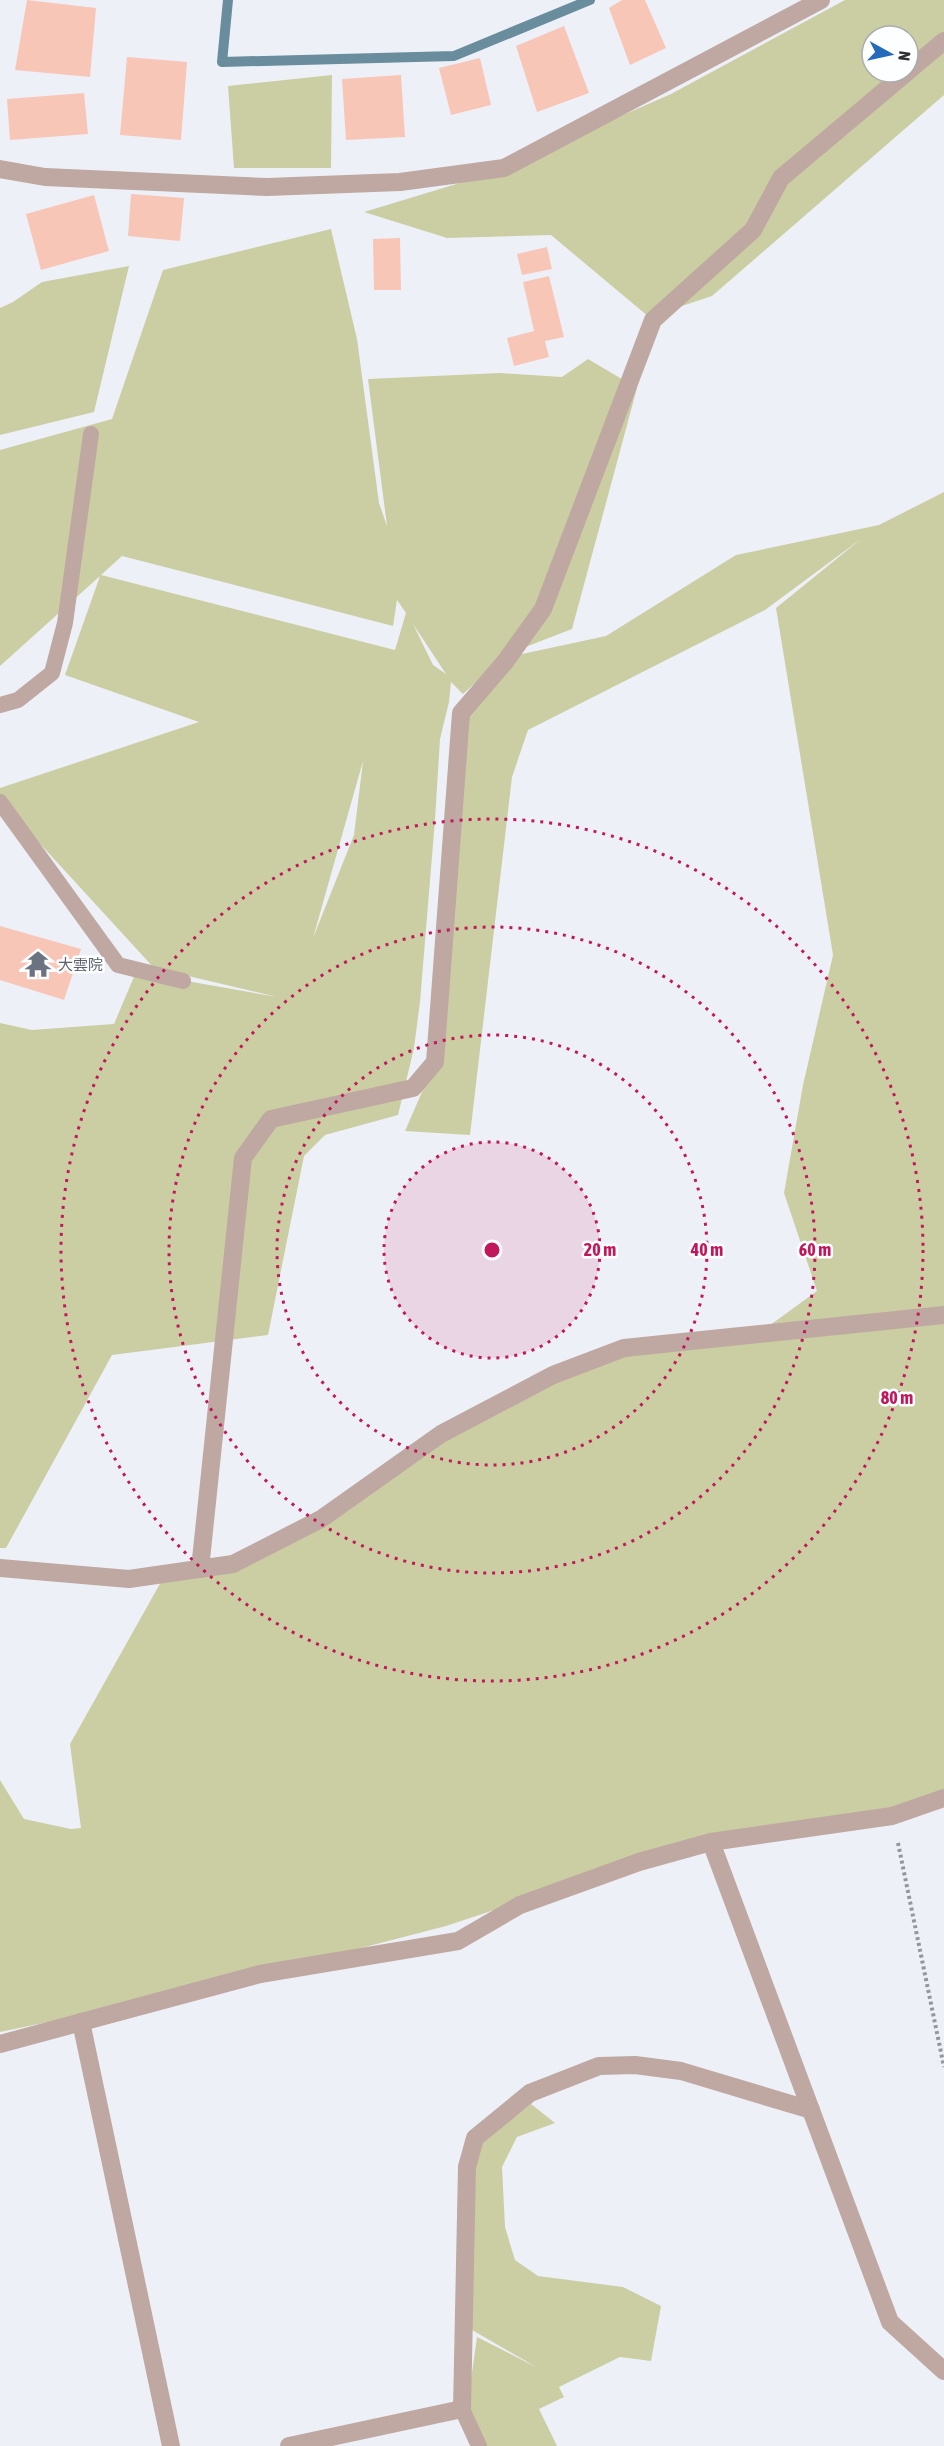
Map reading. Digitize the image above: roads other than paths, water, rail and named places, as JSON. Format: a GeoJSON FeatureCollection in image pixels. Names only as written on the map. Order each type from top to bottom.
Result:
{"type":"FeatureCollection","features":[{"type":"Feature","properties":{"kind":"street"},"geometry":{"type":"LineString","coordinates":[[0,169],[45,177],[267,187],[400,182],[504,168],[821,0]]}},
{"type":"Feature","properties":{"kind":"street"},"geometry":{"type":"LineString","coordinates":[[920,60],[944,40]]}},
{"type":"Feature","properties":{"kind":"street"},"geometry":{"type":"LineString","coordinates":[[200,1569],[243,1158],[271,1119],[413,1088],[435,1062],[461,713],[505,662],[543,609],[653,320],[753,230],[781,178],[892,84]]}},
{"type":"Feature","properties":{"kind":"street"},"geometry":{"type":"LineString","coordinates":[[0,1568],[129,1579],[233,1564],[321,1518],[441,1434],[553,1375],[624,1348],[944,1315]]}},
{"type":"Feature","properties":{"kind":"street"},"geometry":{"type":"LineString","coordinates":[[0,2044],[260,1974],[458,1941],[520,1905],[639,1862],[711,1842],[892,1816],[944,1798]]}},
{"type":"Feature","properties":{"kind":"street"},"geometry":{"type":"LineString","coordinates":[[711,1842],[891,2322],[944,2371]]}},
{"type":"Feature","properties":{"kind":"street"},"geometry":{"type":"LineString","coordinates":[[81,2022],[171,2446]]}},
{"type":"Feature","properties":{"kind":"street"},"geometry":{"type":"LineString","coordinates":[[289,2446],[462,2409],[467,2167],[474,2138],[530,2093],[599,2066],[635,2065],[681,2071],[811,2110]]}},
{"type":"Feature","properties":{"kind":"lane"},"geometry":{"type":"LineString","coordinates":[[0,705],[18,700],[52,673],[65,623],[91,434]]}},
{"type":"Feature","properties":{"kind":"lane"},"geometry":{"type":"LineString","coordinates":[[0,802],[118,965],[183,981]]}},
{"type":"Feature","properties":{"kind":"lane"},"geometry":{"type":"LineString","coordinates":[[462,2409],[479,2446]]}},
{"type":"Feature","properties":{"kind":"waterway"},"geometry":{"type":"LineString","coordinates":[[228,0],[222,62],[454,56],[590,0]]}},
{"type":"Feature","properties":{"kind":"place","name":"大雲院"},"geometry":{"type":"Point","coordinates":[38,964]}}]}
